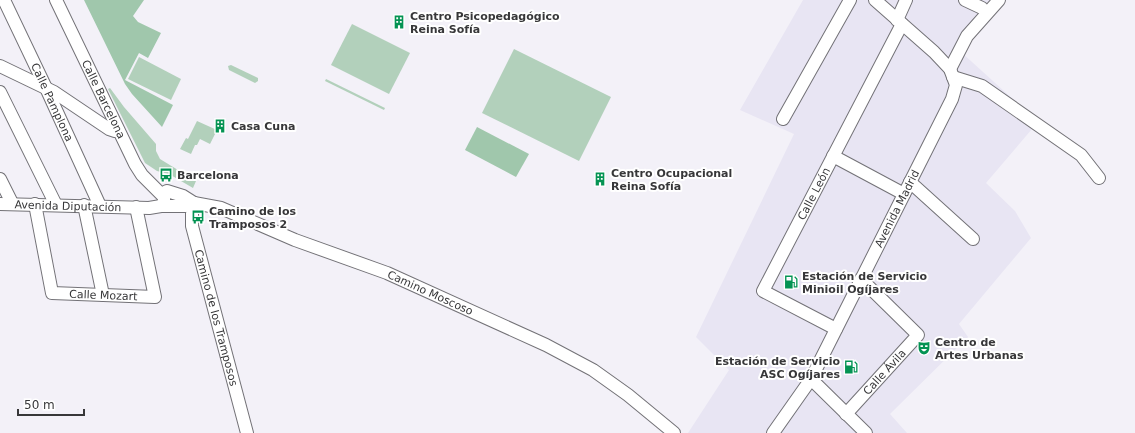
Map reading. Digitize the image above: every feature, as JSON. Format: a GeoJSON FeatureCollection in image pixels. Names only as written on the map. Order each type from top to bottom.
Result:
{"type":"FeatureCollection","features":[{"type":"Feature","properties":{"kind":"street","name":"Calle Barcelona"},"geometry":{"type":"LineString","coordinates":[[56,0],[118,130],[157,200]]}},
{"type":"Feature","properties":{"kind":"street"},"geometry":{"type":"LineString","coordinates":[[783,119],[850,0]]}},
{"type":"Feature","properties":{"kind":"street"},"geometry":{"type":"LineString","coordinates":[[875,0],[934,52],[951,73],[982,86],[1084,152],[1099,178]]}},
{"type":"Feature","properties":{"kind":"street","name":"Calle León"},"geometry":{"type":"LineString","coordinates":[[836,329],[763,291],[900,22],[906,0]]}},
{"type":"Feature","properties":{"kind":"street"},"geometry":{"type":"LineString","coordinates":[[965,0],[982,8]]}},
{"type":"Feature","properties":{"kind":"street"},"geometry":{"type":"LineString","coordinates":[[951,73],[967,36],[1000,0]]}},
{"type":"Feature","properties":{"kind":"street","name":"Calle Pamplona"},"geometry":{"type":"LineString","coordinates":[[7,1],[100,206]]}},
{"type":"Feature","properties":{"kind":"street"},"geometry":{"type":"LineString","coordinates":[[0,66],[54,92],[109,129],[115,131],[118,130]]}},
{"type":"Feature","properties":{"kind":"street","name":"Avenida Madrid"},"geometry":{"type":"LineString","coordinates":[[773,433],[811,379],[952,99],[956,85],[951,73]]}},
{"type":"Feature","properties":{"kind":"street"},"geometry":{"type":"LineString","coordinates":[[0,92],[56,204]]}},
{"type":"Feature","properties":{"kind":"street"},"geometry":{"type":"LineString","coordinates":[[833,156],[904,194]]}},
{"type":"Feature","properties":{"kind":"street"},"geometry":{"type":"LineString","coordinates":[[0,179],[6,203]]}},
{"type":"Feature","properties":{"kind":"street"},"geometry":{"type":"LineString","coordinates":[[910,182],[973,239]]}},
{"type":"Feature","properties":{"kind":"street","name":"Avenida Diputación"},"geometry":{"type":"LineString","coordinates":[[6,203],[149,208],[157,200]]}},
{"type":"Feature","properties":{"kind":"street","name":"Camino Moscoso"},"geometry":{"type":"LineString","coordinates":[[157,200],[186,206],[194,203],[221,208],[295,240],[387,273],[539,342],[593,370],[628,395],[674,433]]}},
{"type":"Feature","properties":{"kind":"street","name":"Camino de los Tramposos"},"geometry":{"type":"LineString","coordinates":[[194,203],[192,226],[247,433]]}},
{"type":"Feature","properties":{"kind":"street","name":"Calle Mozart"},"geometry":{"type":"LineString","coordinates":[[36,204],[52,293],[155,297],[136,207]]}},
{"type":"Feature","properties":{"kind":"street"},"geometry":{"type":"LineString","coordinates":[[84,205],[104,295]]}},
{"type":"Feature","properties":{"kind":"street","name":"Calle Ávila"},"geometry":{"type":"LineString","coordinates":[[846,414],[918,335],[861,279]]}},
{"type":"Feature","properties":{"kind":"street"},"geometry":{"type":"LineString","coordinates":[[811,379],[866,433]]}},
{"type":"Feature","properties":{"kind":"street","name":"Camino Moscoso"},"geometry":{"type":"LineString","coordinates":[[650,414],[665,433]]}},
{"type":"Feature","properties":{"kind":"shaded area"},"geometry":{"type":"Polygon","coordinates":[[[803,0],[1001,0],[961,52],[1038,122],[986,183],[1015,211],[1031,238],[959,324],[968,337],[890,414],[907,433],[688,433],[729,370],[696,337],[794,134],[740,110],[803,0]]]}},
{"type":"Feature","properties":{"kind":"green space"},"geometry":{"type":"Polygon","coordinates":[[[84,0],[144,0],[133,16],[138,22],[161,33],[148,58],[139,53],[125,80],[173,105],[162,127],[132,94],[125,84],[84,0]]]}},
{"type":"Feature","properties":{"kind":"green space"},"geometry":{"type":"Polygon","coordinates":[[[352,24],[410,53],[389,94],[331,65],[352,24]]]}},
{"type":"Feature","properties":{"kind":"green space"},"geometry":{"type":"Polygon","coordinates":[[[514,49],[611,97],[579,161],[482,113],[514,49]]]}},
{"type":"Feature","properties":{"kind":"green space"},"geometry":{"type":"Polygon","coordinates":[[[139,57],[181,79],[171,100],[128,79],[139,57]]]}},
{"type":"Feature","properties":{"kind":"green space"},"geometry":{"type":"Polygon","coordinates":[[[231,65],[258,78],[258,81],[255,83],[229,70],[228,66],[231,65]]]}},
{"type":"Feature","properties":{"kind":"green space"},"geometry":{"type":"Polygon","coordinates":[[[326,79],[385,108],[384,110],[325,81],[326,79]]]}},
{"type":"Feature","properties":{"kind":"green space"},"geometry":{"type":"Polygon","coordinates":[[[110,88],[124,107],[156,144],[156,151],[160,159],[196,181],[193,188],[169,174],[157,171],[145,163],[108,89],[110,88]]]}},
{"type":"Feature","properties":{"kind":"green space"},"geometry":{"type":"Polygon","coordinates":[[[197,121],[217,130],[210,144],[200,139],[197,145],[195,145],[191,154],[180,149],[186,138],[188,139],[197,121]]]}},
{"type":"Feature","properties":{"kind":"green space"},"geometry":{"type":"Polygon","coordinates":[[[477,127],[529,154],[516,177],[465,150],[477,127]]]}},
{"type":"Feature","properties":{"kind":"place","name":"Centro Psicopedagógico Reina Sofía"},"geometry":{"type":"Point","coordinates":[399,22]}},
{"type":"Feature","properties":{"kind":"place","name":"Casa Cuna"},"geometry":{"type":"Point","coordinates":[220,126]}},
{"type":"Feature","properties":{"kind":"place","name":"Barcelona"},"geometry":{"type":"Point","coordinates":[166,175]}},
{"type":"Feature","properties":{"kind":"place","name":"Centro Ocupacional Reina Sofía"},"geometry":{"type":"Point","coordinates":[600,179]}},
{"type":"Feature","properties":{"kind":"place","name":"Camino de los Tramposos 2"},"geometry":{"type":"Point","coordinates":[198,217]}},
{"type":"Feature","properties":{"kind":"place","name":"Estación de Servicio Minioil Ogíjares"},"geometry":{"type":"Point","coordinates":[791,282]}},
{"type":"Feature","properties":{"kind":"place","name":"Centro de Artes Urbanas"},"geometry":{"type":"Point","coordinates":[924,348]}},
{"type":"Feature","properties":{"kind":"place","name":"Estación de Servicio ASC Ogíjares"},"geometry":{"type":"Point","coordinates":[851,367]}}]}
